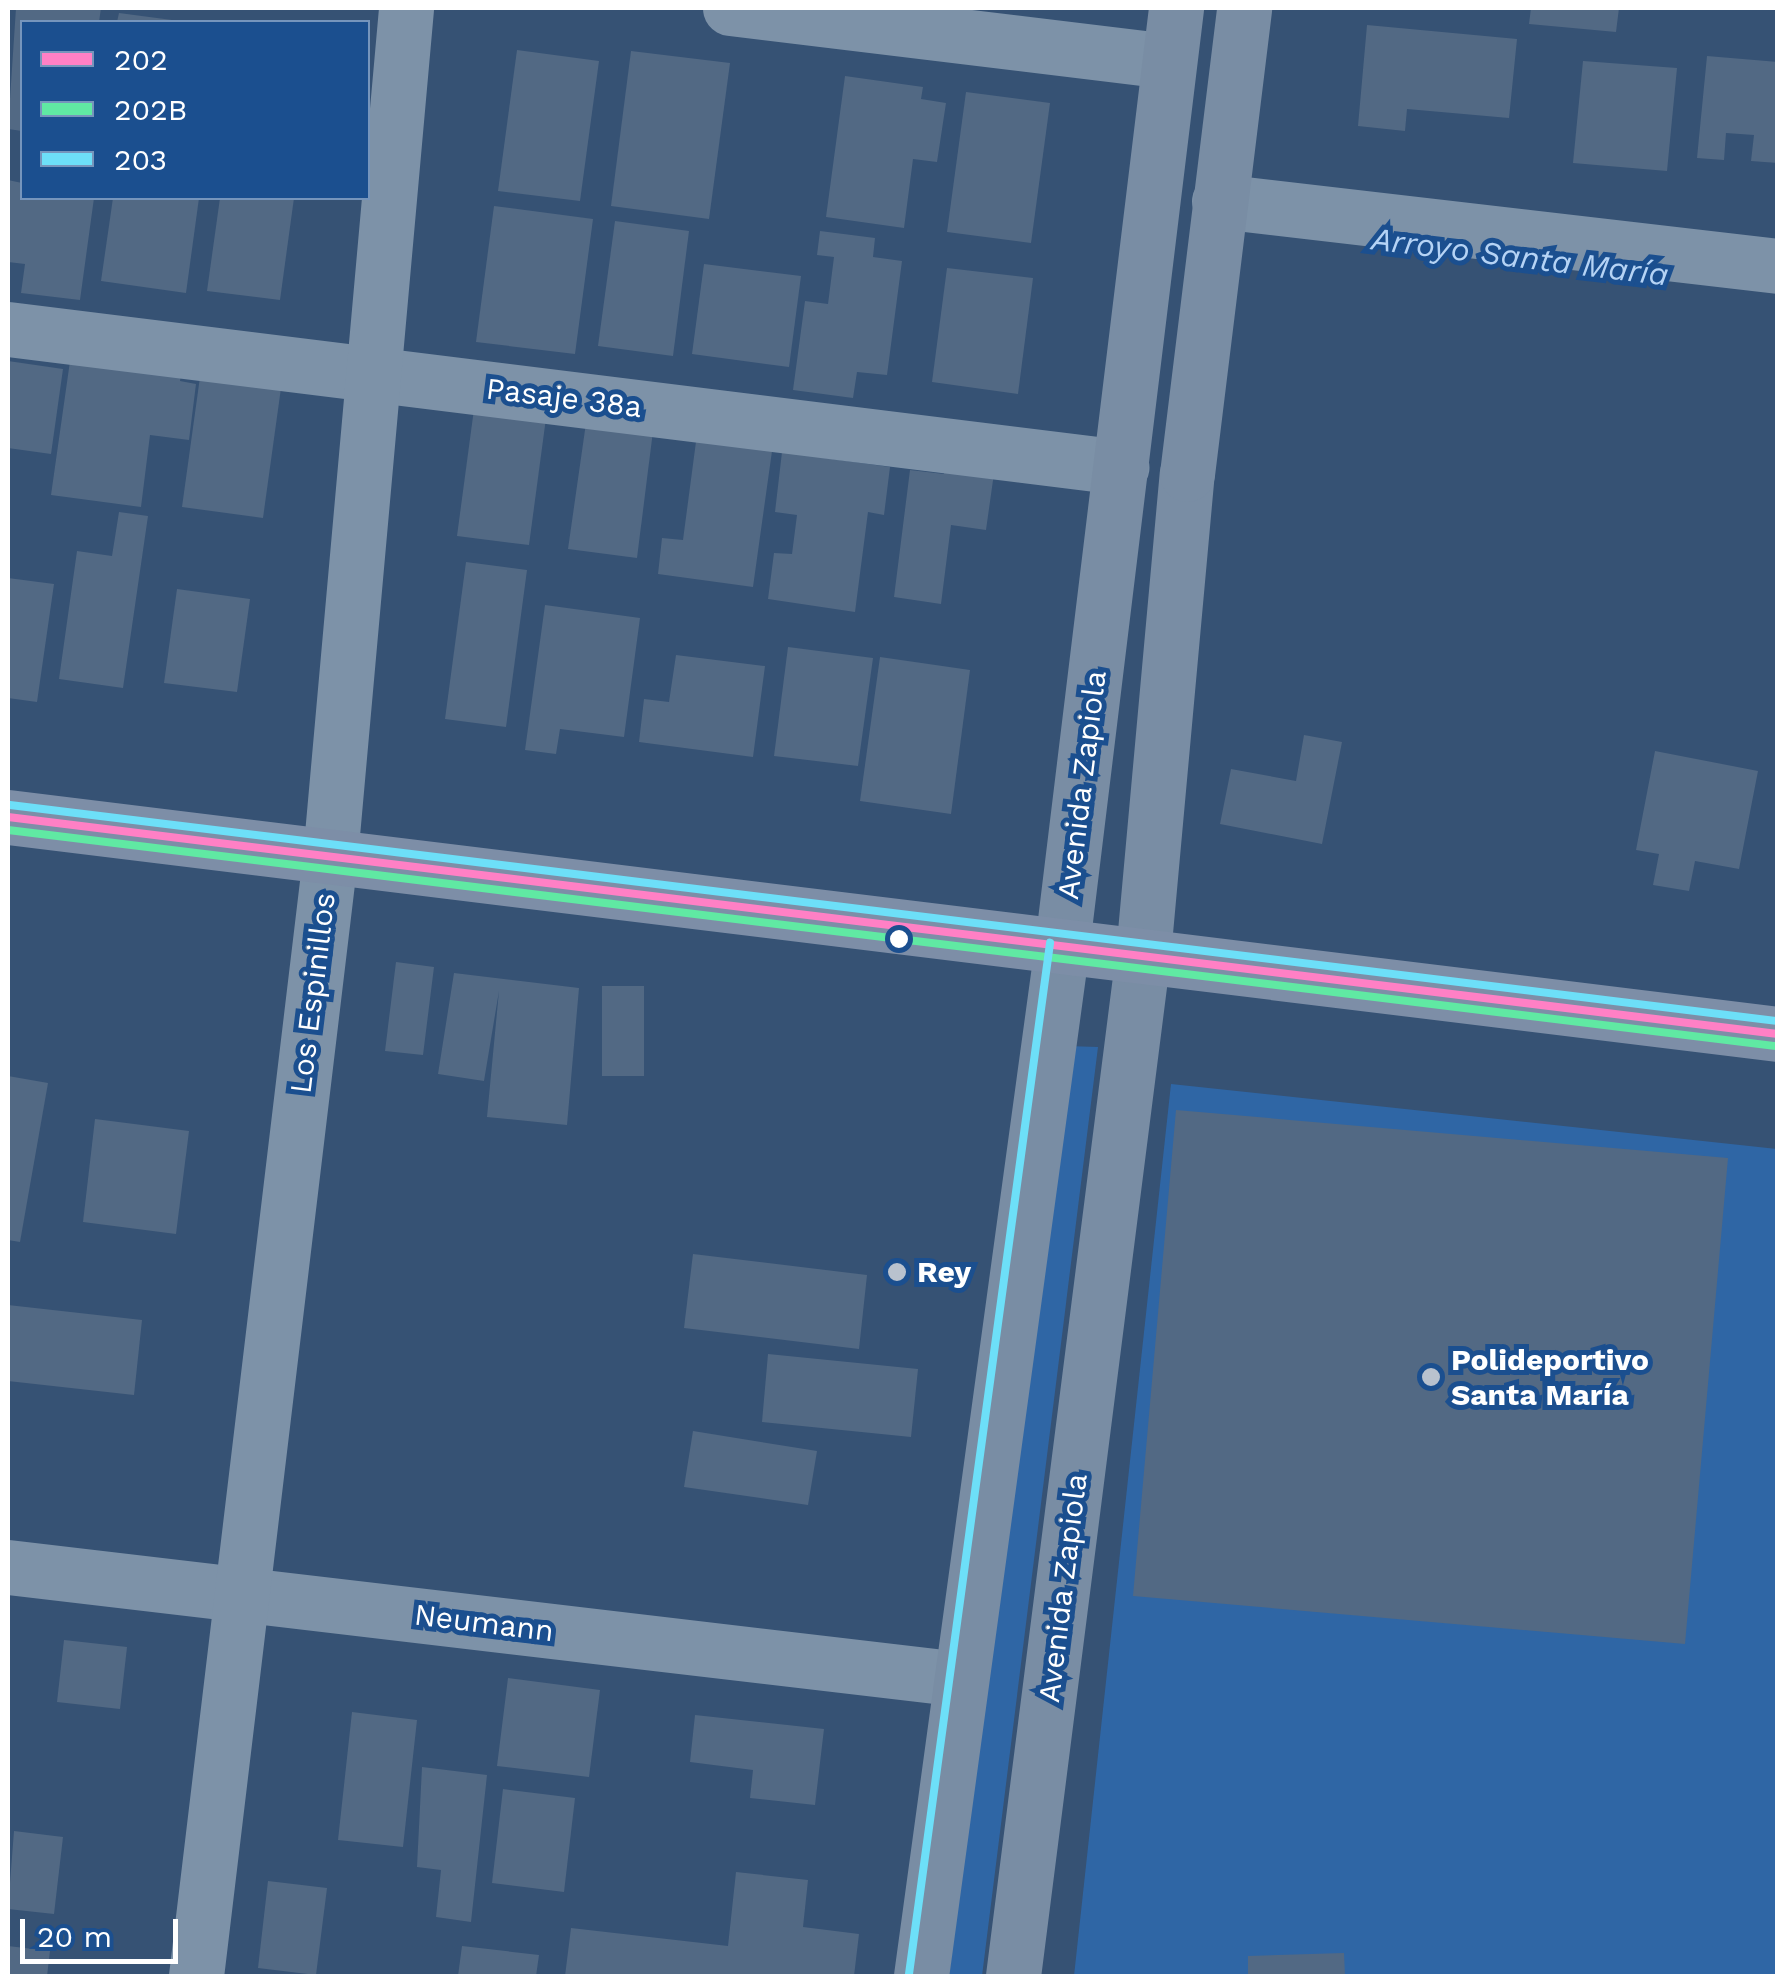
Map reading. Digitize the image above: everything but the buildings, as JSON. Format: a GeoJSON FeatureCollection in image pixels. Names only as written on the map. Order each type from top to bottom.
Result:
{"type":"FeatureCollection","features":[{"type":"Feature","properties":{"kind":"main road","name":"Avenida Zapiola"},"geometry":{"type":"LineString","coordinates":[[922,1976],[1062,944],[1176,8]]}},
{"type":"Feature","properties":{"kind":"main road","name":"Avenida Zapiola"},"geometry":{"type":"LineString","coordinates":[[1012,1976],[1142,954],[1220,201],[1244,8]]}},
{"type":"Feature","properties":{"kind":"main road"},"geometry":{"type":"LineString","coordinates":[[8,817],[1778,1034]]}},
{"type":"Feature","properties":{"kind":"street","name":"Los Espinillos"},"geometry":{"type":"LineString","coordinates":[[196,1976],[330,857],[406,8]]}},
{"type":"Feature","properties":{"kind":"street"},"geometry":{"type":"LineString","coordinates":[[730,8],[1169,62]]}},
{"type":"Feature","properties":{"kind":"street"},"geometry":{"type":"LineString","coordinates":[[1220,201],[1778,266]]}},
{"type":"Feature","properties":{"kind":"street","name":"Pasaje 38a"},"geometry":{"type":"LineString","coordinates":[[8,329],[1120,468]]}},
{"type":"Feature","properties":{"kind":"street","name":"Neumann"},"geometry":{"type":"LineString","coordinates":[[8,1567],[960,1679]]}},
{"type":"Feature","properties":{"kind":"shaded area"},"geometry":{"type":"Polygon","coordinates":[[[1066,1046],[1098,1047],[982,1976],[949,1976],[1066,1046]]]}},
{"type":"Feature","properties":{"kind":"shaded area"},"geometry":{"type":"Polygon","coordinates":[[[1171,1084],[1777,1149],[1777,1976],[1074,1976],[1171,1084]]]}},
{"type":"Feature","properties":{"kind":"transit line","name":"203"},"geometry":{"type":"LineString","coordinates":[[10,805],[1778,1021]]}},
{"type":"Feature","properties":{"kind":"transit line","name":"202"},"geometry":{"type":"LineString","coordinates":[[8,817],[1778,1034]]}},
{"type":"Feature","properties":{"kind":"transit line","name":"202B"},"geometry":{"type":"LineString","coordinates":[[8,830],[1776,1046]]}},
{"type":"Feature","properties":{"kind":"transit line","name":"203"},"geometry":{"type":"LineString","coordinates":[[909,1974],[1050,943]]}},
{"type":"Feature","properties":{"kind":"place","name":"Rey"},"geometry":{"type":"Point","coordinates":[897,1272]}},
{"type":"Feature","properties":{"kind":"place","name":"Polideportivo Santa María"},"geometry":{"type":"Point","coordinates":[1431,1377]}},
{"type":"Feature","properties":{"kind":"water label","name":"Arroyo Santa María"},"geometry":{"type":"Point","coordinates":[1520,257]}}]}
